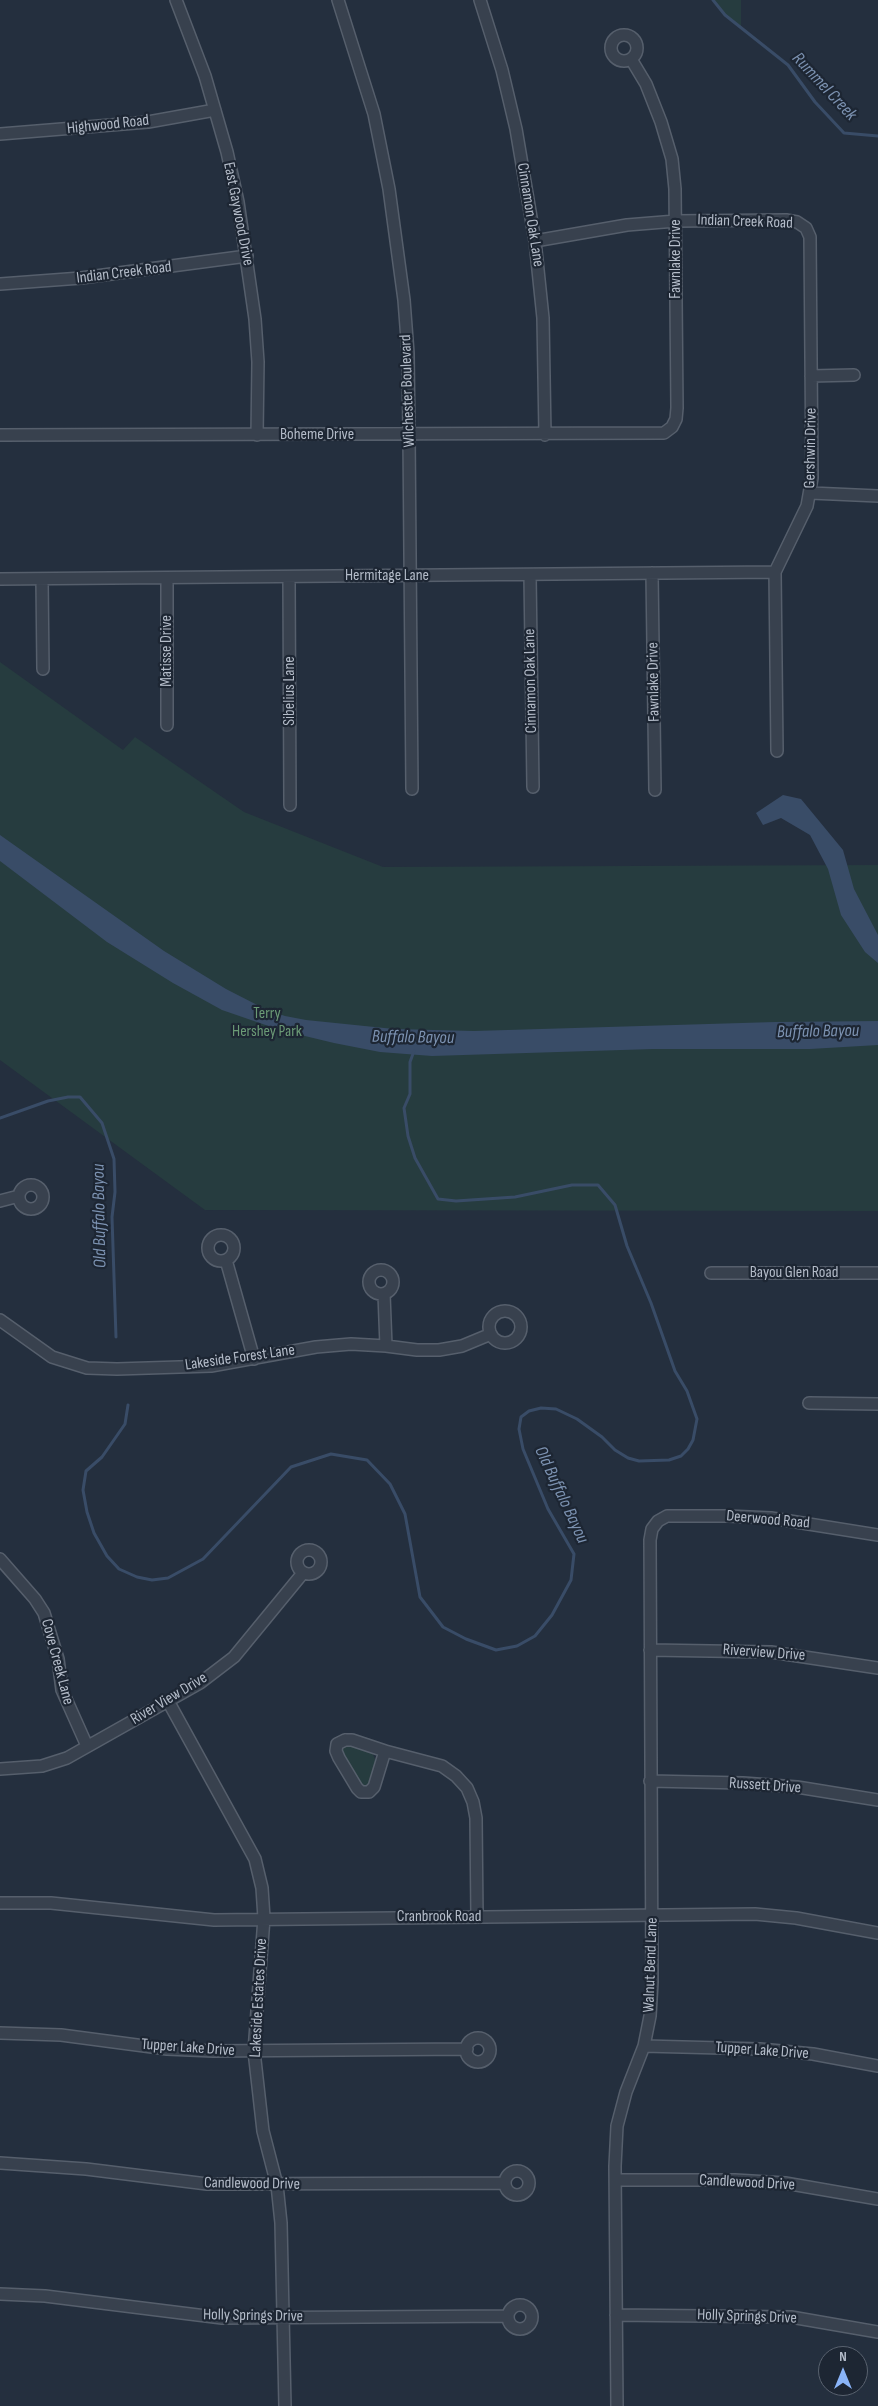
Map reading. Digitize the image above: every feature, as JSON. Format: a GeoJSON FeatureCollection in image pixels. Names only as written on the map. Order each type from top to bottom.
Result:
{"type":"FeatureCollection","features":[{"type":"Feature","properties":{"kind":"street","name":"East Gaywood Drive"},"geometry":{"type":"LineString","coordinates":[[176,0],[205,76],[236,194],[248,256],[258,362],[257,435]]}},
{"type":"Feature","properties":{"kind":"street","name":"Wilchester Boulevard"},"geometry":{"type":"LineString","coordinates":[[338,0],[374,114],[389,189],[404,300],[408,353],[412,789]]}},
{"type":"Feature","properties":{"kind":"street","name":"Cinnamon Oak Lane"},"geometry":{"type":"LineString","coordinates":[[480,0],[502,70],[516,129],[535,241],[543,318],[545,435]]}},
{"type":"Feature","properties":{"kind":"street","name":"Fawnlake Drive"},"geometry":{"type":"LineString","coordinates":[[632,59],[646,84],[672,159],[676,220],[676,419],[672,427],[664,433],[634,435]]}},
{"type":"Feature","properties":{"kind":"street","name":"Highwood Road"},"geometry":{"type":"LineString","coordinates":[[0,134],[148,122],[214,110]]}},
{"type":"Feature","properties":{"kind":"street","name":"Indian Creek Road"},"geometry":{"type":"LineString","coordinates":[[535,241],[628,225],[676,220],[786,220],[798,222],[806,228]]}},
{"type":"Feature","properties":{"kind":"street","name":"Gershwin Drive"},"geometry":{"type":"LineString","coordinates":[[776,751],[775,572],[811,493],[811,245],[806,228]]}},
{"type":"Feature","properties":{"kind":"street","name":"Indian Creek Road"},"geometry":{"type":"LineString","coordinates":[[0,284],[81,278],[248,256]]}},
{"type":"Feature","properties":{"kind":"street"},"geometry":{"type":"LineString","coordinates":[[811,376],[854,375]]}},
{"type":"Feature","properties":{"kind":"street","name":"Boheme Drive"},"geometry":{"type":"LineString","coordinates":[[0,435],[634,435]]}},
{"type":"Feature","properties":{"kind":"street"},"geometry":{"type":"LineString","coordinates":[[811,493],[878,496]]}},
{"type":"Feature","properties":{"kind":"street","name":"Hermitage Lane"},"geometry":{"type":"LineString","coordinates":[[0,579],[775,572]]}},
{"type":"Feature","properties":{"kind":"street","name":"Fawnlake Drive"},"geometry":{"type":"LineString","coordinates":[[652,573],[655,790]]}},
{"type":"Feature","properties":{"kind":"street","name":"Cinnamon Oak Lane"},"geometry":{"type":"LineString","coordinates":[[530,575],[533,787]]}},
{"type":"Feature","properties":{"kind":"street","name":"Sibelius Lane"},"geometry":{"type":"LineString","coordinates":[[289,576],[290,805]]}},
{"type":"Feature","properties":{"kind":"street","name":"Matisse Drive"},"geometry":{"type":"LineString","coordinates":[[167,578],[167,725]]}},
{"type":"Feature","properties":{"kind":"street"},"geometry":{"type":"LineString","coordinates":[[42,579],[43,669]]}},
{"type":"Feature","properties":{"kind":"street"},"geometry":{"type":"LineString","coordinates":[[0,1201],[19,1196]]}},
{"type":"Feature","properties":{"kind":"street"},"geometry":{"type":"LineString","coordinates":[[226,1260],[254,1359]]}},
{"type":"Feature","properties":{"kind":"street","name":"Bayou Glen Road"},"geometry":{"type":"LineString","coordinates":[[711,1273],[878,1273]]}},
{"type":"Feature","properties":{"kind":"street"},"geometry":{"type":"LineString","coordinates":[[384,1294],[386,1346]]}},
{"type":"Feature","properties":{"kind":"street","name":"Lakeside Forest Lane"},"geometry":{"type":"LineString","coordinates":[[1,1324],[52,1357],[87,1368],[126,1369],[211,1366],[316,1347],[351,1344],[439,1350],[462,1346],[491,1334]]}},
{"type":"Feature","properties":{"kind":"street"},"geometry":{"type":"LineString","coordinates":[[809,1403],[878,1404]]}},
{"type":"Feature","properties":{"kind":"street","name":"Deerwood Road"},"geometry":{"type":"LineString","coordinates":[[658,1521],[667,1516],[680,1515],[771,1518],[878,1535]]}},
{"type":"Feature","properties":{"kind":"street","name":"Walnut Bend Lane"},"geometry":{"type":"LineString","coordinates":[[617,2406],[617,2126],[626,2092],[644,2046],[650,2016],[652,1914],[650,1540],[652,1529],[658,1521]]}},
{"type":"Feature","properties":{"kind":"street","name":"Cove Creek Lane"},"geometry":{"type":"LineString","coordinates":[[0,1559],[35,1599],[44,1613],[58,1659],[62,1690],[87,1746]]}},
{"type":"Feature","properties":{"kind":"street","name":"River View Drive"},"geometry":{"type":"LineString","coordinates":[[0,1769],[42,1766],[67,1758],[200,1683],[234,1657],[303,1573]]}},
{"type":"Feature","properties":{"kind":"street","name":"Riverview Drive"},"geometry":{"type":"LineString","coordinates":[[650,1650],[771,1652],[878,1668]]}},
{"type":"Feature","properties":{"kind":"street","name":"Lakeside Estates Drive"},"geometry":{"type":"LineString","coordinates":[[168,1701],[255,1859],[262,1888],[264,1918],[254,2051],[263,2131],[277,2185],[284,2268],[285,2406]]}},
{"type":"Feature","properties":{"kind":"street"},"geometry":{"type":"LineString","coordinates":[[385,1751],[374,1787],[369,1792],[362,1792],[356,1788],[336,1751],[338,1744],[345,1740],[352,1740],[442,1766],[456,1776],[467,1788],[473,1802],[476,1818],[477,1917]]}},
{"type":"Feature","properties":{"kind":"street","name":"Russett Drive"},"geometry":{"type":"LineString","coordinates":[[650,1781],[743,1782],[797,1787],[878,1800]]}},
{"type":"Feature","properties":{"kind":"street","name":"Cranbrook Road"},"geometry":{"type":"LineString","coordinates":[[0,1903],[51,1903],[214,1920],[755,1914],[878,1933]]}},
{"type":"Feature","properties":{"kind":"street","name":"Tupper Lake Drive"},"geometry":{"type":"LineString","coordinates":[[0,2033],[61,2035],[166,2048],[254,2051],[467,2050]]}},
{"type":"Feature","properties":{"kind":"street","name":"Tupper Lake Drive"},"geometry":{"type":"LineString","coordinates":[[644,2046],[760,2048],[813,2054],[878,2066]]}},
{"type":"Feature","properties":{"kind":"street","name":"Candlewood Drive"},"geometry":{"type":"LineString","coordinates":[[0,2164],[86,2169],[207,2184],[504,2183]]}},
{"type":"Feature","properties":{"kind":"street","name":"Candlewood Drive"},"geometry":{"type":"LineString","coordinates":[[616,2180],[735,2180],[785,2183],[878,2199]]}},
{"type":"Feature","properties":{"kind":"street","name":"Holly Springs Drive"},"geometry":{"type":"LineString","coordinates":[[0,2294],[54,2297],[214,2317],[508,2316]]}},
{"type":"Feature","properties":{"kind":"street","name":"Holly Springs Drive"},"geometry":{"type":"LineString","coordinates":[[616,2315],[791,2317],[878,2332]]}},
{"type":"Feature","properties":{"kind":"green space"},"geometry":{"type":"Polygon","coordinates":[[[713,0],[741,0],[741,29],[725,15],[713,0]]]}},
{"type":"Feature","properties":{"kind":"green space","name":"Terry Hershey Park"},"geometry":{"type":"Polygon","coordinates":[[[0,662],[123,750],[135,737],[244,812],[383,867],[878,865],[878,1211],[205,1210],[0,1060],[0,662]]]}},
{"type":"Feature","properties":{"kind":"green space"},"geometry":{"type":"Polygon","coordinates":[[[348,1745],[372,1752],[376,1761],[369,1784],[365,1786],[358,1783],[343,1752],[343,1748],[348,1745]]]}},
{"type":"Feature","properties":{"kind":"water"},"geometry":{"type":"Polygon","coordinates":[[[783,795],[801,799],[843,850],[854,889],[878,935],[878,963],[865,952],[841,915],[828,869],[810,835],[781,818],[763,825],[756,813],[783,795]]]}},
{"type":"Feature","properties":{"kind":"water","name":"Buffalo Bayou"},"geometry":{"type":"Polygon","coordinates":[[[0,835],[164,951],[226,989],[267,1010],[285,1016],[394,1029],[474,1031],[775,1022],[878,1021],[878,1045],[810,1049],[653,1049],[432,1056],[380,1052],[334,1043],[280,1030],[222,1010],[173,983],[107,942],[0,861],[0,835]]]}},
{"type":"Feature","properties":{"kind":"waterway","name":"Rummel Creek"},"geometry":{"type":"LineString","coordinates":[[713,0],[725,15],[788,65],[815,102],[844,133],[878,136]]}},
{"type":"Feature","properties":{"kind":"waterway","name":"Old Buffalo Bayou"},"geometry":{"type":"LineString","coordinates":[[128,1405],[125,1424],[102,1457],[86,1471],[83,1490],[87,1512],[94,1533],[107,1556],[119,1569],[137,1577],[152,1580],[168,1578],[203,1559],[291,1467],[331,1454],[367,1460],[390,1484],[405,1514],[420,1597],[443,1627],[466,1639],[496,1650],[517,1646],[535,1636],[552,1615],[571,1580],[574,1554],[548,1509],[523,1449],[519,1429],[521,1417],[529,1411],[541,1408],[556,1409],[577,1419],[602,1437],[615,1450],[628,1458],[639,1461],[669,1460],[681,1456],[688,1449],[693,1440],[697,1419],[687,1391],[675,1371],[651,1303],[627,1246],[615,1205],[598,1185],[572,1185],[515,1197],[456,1201],[438,1199],[415,1158],[408,1136],[404,1108],[410,1094],[410,1062],[414,1051]]}},
{"type":"Feature","properties":{"kind":"waterway","name":"Old Buffalo Bayou"},"geometry":{"type":"LineString","coordinates":[[0,1118],[48,1101],[80,1097],[102,1123],[114,1159],[115,1192],[112,1217],[116,1337]]}}]}
